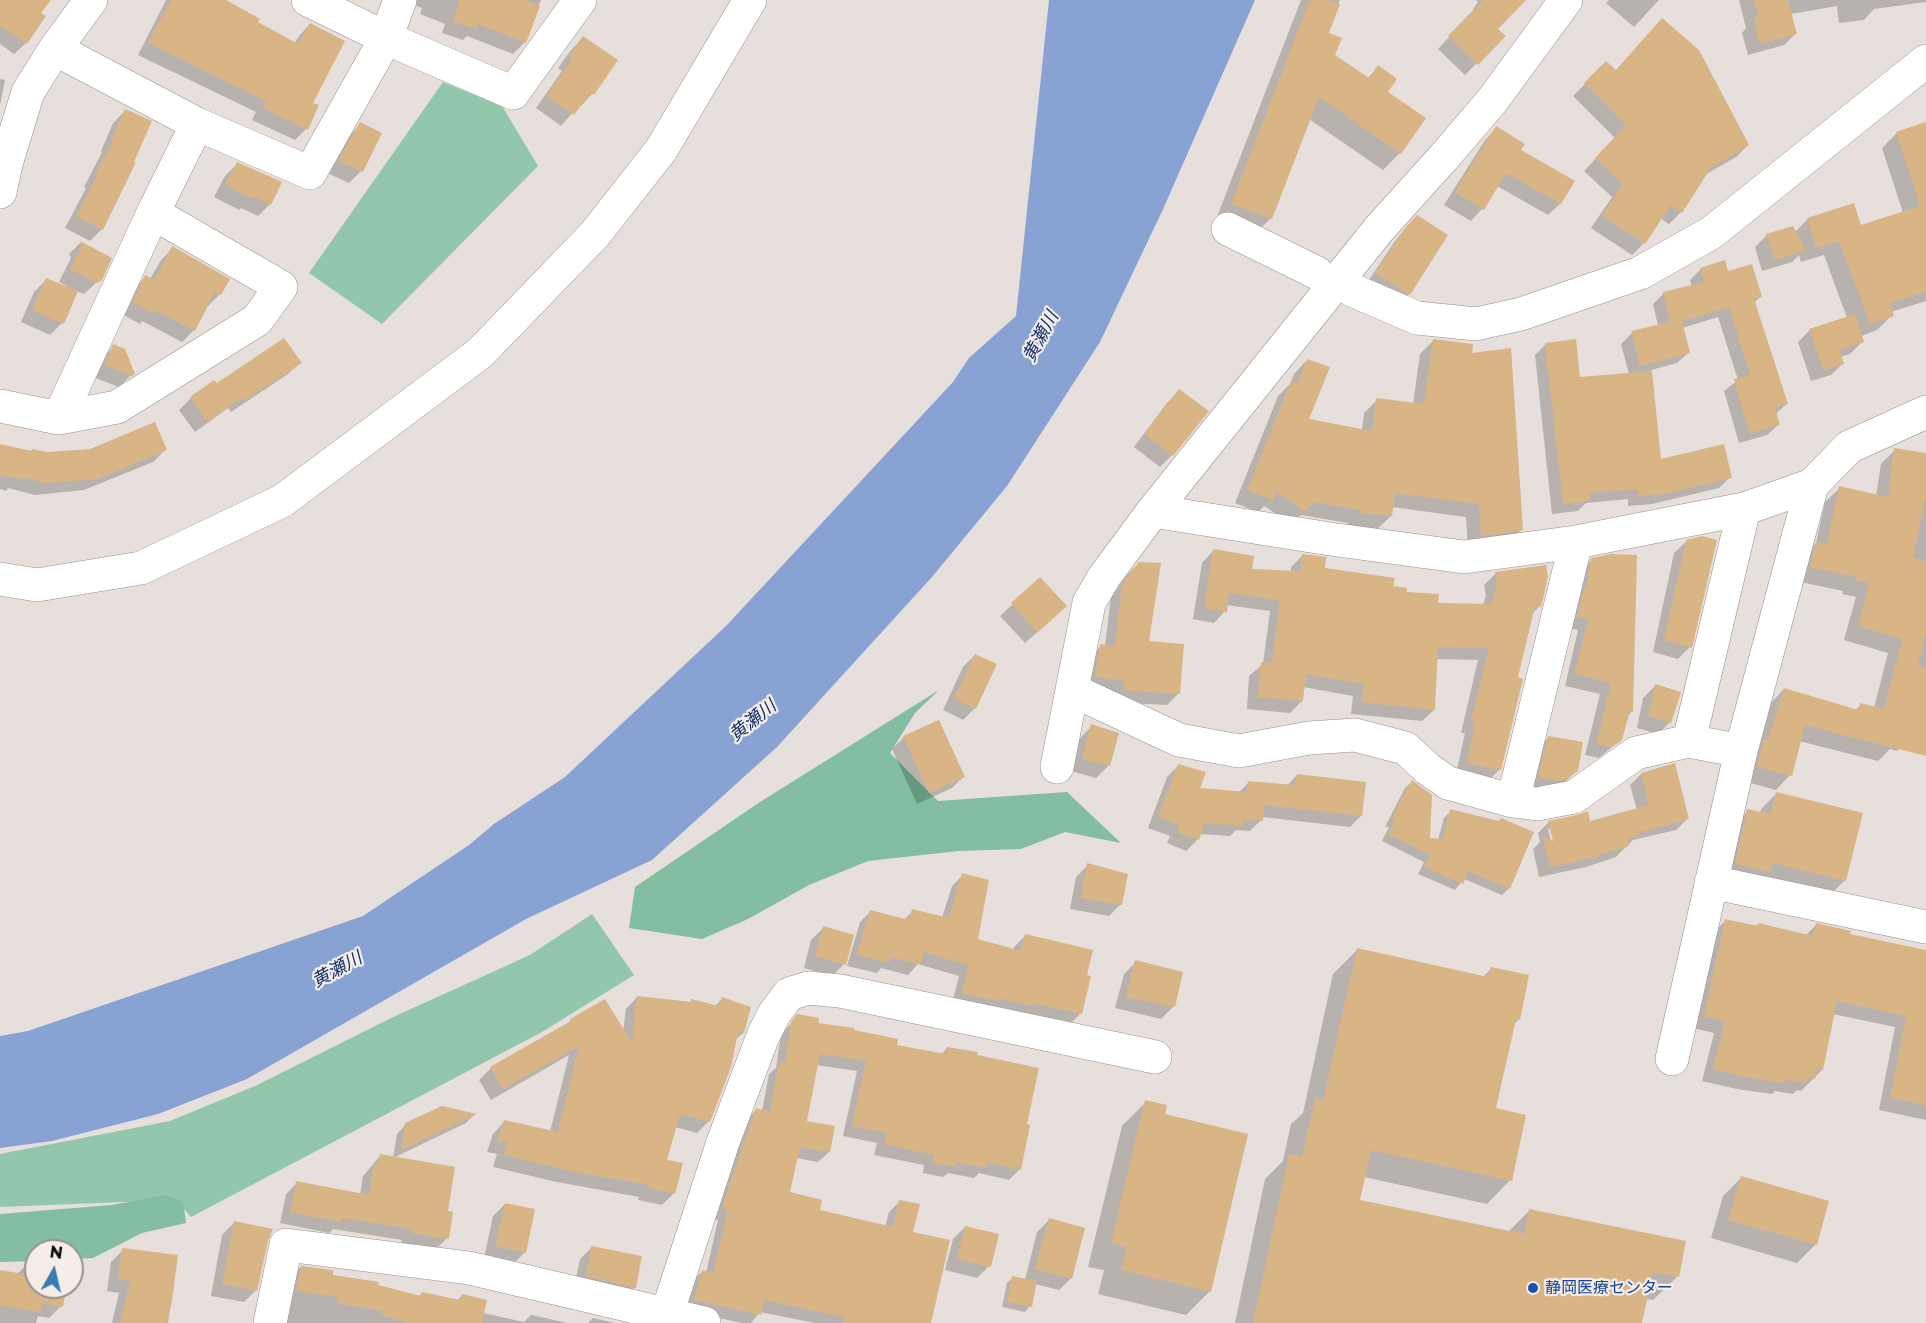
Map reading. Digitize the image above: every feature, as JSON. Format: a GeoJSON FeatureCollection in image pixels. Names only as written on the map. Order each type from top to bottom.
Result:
{"type":"FeatureCollection","features":[{"type":"Feature","properties":{"kind":"street"},"geometry":{"type":"LineString","coordinates":[[0,192],[28,92],[55,49],[91,0]]}},
{"type":"Feature","properties":{"kind":"street"},"geometry":{"type":"LineString","coordinates":[[308,0],[386,38],[513,93],[580,0]]}},
{"type":"Feature","properties":{"kind":"street"},"geometry":{"type":"LineString","coordinates":[[55,49],[197,124],[310,173],[386,38],[400,0]]}},
{"type":"Feature","properties":{"kind":"street"},"geometry":{"type":"LineString","coordinates":[[0,579],[38,585],[141,568],[282,501],[480,352],[595,234],[661,150],[750,0]]}},
{"type":"Feature","properties":{"kind":"street"},"geometry":{"type":"LineString","coordinates":[[1057,767],[1089,603],[1104,577],[1153,511],[1379,229],[1492,101],[1566,0]]}},
{"type":"Feature","properties":{"kind":"street"},"geometry":{"type":"LineString","coordinates":[[1352,290],[1418,318],[1476,324],[1521,314],[1640,273],[1711,234],[1926,61]]}},
{"type":"Feature","properties":{"kind":"street"},"geometry":{"type":"LineString","coordinates":[[59,418],[153,213],[197,124]]}},
{"type":"Feature","properties":{"kind":"street"},"geometry":{"type":"LineString","coordinates":[[0,406],[59,418],[117,407],[257,320],[281,286],[153,213]]}},
{"type":"Feature","properties":{"kind":"street"},"geometry":{"type":"LineString","coordinates":[[1228,228],[1317,273]]}},
{"type":"Feature","properties":{"kind":"street"},"geometry":{"type":"LineString","coordinates":[[1153,511],[1330,539],[1464,556],[1576,542],[1744,509],[1812,485],[1849,447],[1926,412]]}},
{"type":"Feature","properties":{"kind":"street"},"geometry":{"type":"LineString","coordinates":[[1672,1059],[1741,752],[1812,485]]}},
{"type":"Feature","properties":{"kind":"street"},"geometry":{"type":"LineString","coordinates":[[1689,741],[1744,509]]}},
{"type":"Feature","properties":{"kind":"street"},"geometry":{"type":"LineString","coordinates":[[1513,801],[1576,542]]}},
{"type":"Feature","properties":{"kind":"street"},"geometry":{"type":"LineString","coordinates":[[1072,690],[1179,740],[1239,751],[1309,738],[1355,735],[1405,748],[1448,783],[1513,801],[1537,804],[1574,797],[1636,753],[1689,741],[1741,752]]}},
{"type":"Feature","properties":{"kind":"street"},"geometry":{"type":"LineString","coordinates":[[1711,882],[1926,927]]}},
{"type":"Feature","properties":{"kind":"street"},"geometry":{"type":"LineString","coordinates":[[665,1319],[723,1142],[759,1047],[774,1014],[789,994],[808,988],[840,991],[1155,1057]]}},
{"type":"Feature","properties":{"kind":"street"},"geometry":{"type":"LineString","coordinates":[[270,1323],[286,1245],[469,1268],[665,1319],[704,1323]]}},
{"type":"Feature","properties":{"kind":"green space"},"geometry":{"type":"Polygon","coordinates":[[[443,82],[502,106],[538,166],[382,324],[309,273],[443,82]]]}},
{"type":"Feature","properties":{"kind":"green space"},"geometry":{"type":"Polygon","coordinates":[[[939,690],[915,713],[890,753],[938,801],[1067,792],[1121,843],[1065,832],[1021,849],[958,851],[868,861],[809,885],[748,919],[702,939],[629,928],[635,887],[760,802],[939,690]]]}},
{"type":"Feature","properties":{"kind":"green space"},"geometry":{"type":"Polygon","coordinates":[[[592,914],[634,975],[542,1032],[191,1217],[175,1198],[0,1207],[0,1154],[170,1121],[255,1086],[391,1018],[530,955],[592,914]]]}},
{"type":"Feature","properties":{"kind":"green space"},"geometry":{"type":"Polygon","coordinates":[[[165,1195],[183,1201],[186,1223],[142,1233],[93,1258],[84,1258],[84,1239],[24,1239],[24,1261],[0,1262],[0,1214],[112,1205],[165,1195]]]}},
{"type":"Feature","properties":{"kind":"water","name":"黄瀬川"},"geometry":{"type":"Polygon","coordinates":[[[1049,0],[1255,0],[1164,207],[1100,342],[1007,486],[932,577],[777,747],[652,860],[526,919],[247,1079],[158,1114],[52,1141],[0,1148],[0,1036],[28,1031],[363,916],[565,777],[726,626],[953,382],[969,358],[1016,316],[1049,0]]]}},
{"type":"Feature","properties":{"kind":"building"},"geometry":{"type":"Polygon","coordinates":[[[0,0],[51,0],[41,13],[46,16],[27,44],[0,26],[0,0]]]}},
{"type":"Feature","properties":{"kind":"building"},"geometry":{"type":"Polygon","coordinates":[[[171,0],[226,0],[260,19],[258,22],[298,44],[310,23],[345,41],[313,103],[319,105],[308,130],[263,108],[266,101],[148,43],[171,0]]]}},
{"type":"Feature","properties":{"kind":"building"},"geometry":{"type":"Polygon","coordinates":[[[460,0],[525,0],[540,6],[526,43],[478,24],[476,29],[453,21],[460,0]]]}},
{"type":"Feature","properties":{"kind":"building"},"geometry":{"type":"Polygon","coordinates":[[[1310,0],[1328,0],[1340,4],[1329,33],[1342,38],[1335,55],[1369,78],[1378,65],[1397,79],[1388,92],[1426,118],[1401,154],[1319,97],[1272,219],[1231,204],[1310,0]]]}},
{"type":"Feature","properties":{"kind":"building"},"geometry":{"type":"Polygon","coordinates":[[[1483,0],[1526,0],[1498,29],[1506,36],[1478,65],[1448,36],[1483,0]]]}},
{"type":"Feature","properties":{"kind":"building"},"geometry":{"type":"Polygon","coordinates":[[[1754,0],[1788,0],[1797,34],[1760,44],[1754,19],[1758,16],[1754,0]]]}},
{"type":"Feature","properties":{"kind":"building"},"geometry":{"type":"Polygon","coordinates":[[[1662,18],[1699,50],[1749,145],[1710,169],[1682,213],[1671,205],[1645,244],[1602,216],[1623,184],[1595,158],[1626,125],[1584,83],[1606,61],[1616,70],[1662,18]]]}},
{"type":"Feature","properties":{"kind":"building"},"geometry":{"type":"Polygon","coordinates":[[[583,36],[618,60],[594,95],[590,93],[574,115],[546,96],[573,58],[569,56],[583,36]]]}},
{"type":"Feature","properties":{"kind":"building"},"geometry":{"type":"Polygon","coordinates":[[[125,109],[152,121],[134,162],[136,162],[103,230],[76,216],[97,176],[95,175],[113,140],[125,109]]]}},
{"type":"Feature","properties":{"kind":"building"},"geometry":{"type":"Polygon","coordinates":[[[360,122],[382,133],[363,172],[338,161],[360,122]]]}},
{"type":"Feature","properties":{"kind":"building"},"geometry":{"type":"Polygon","coordinates":[[[1926,122],[1926,291],[1890,303],[1894,316],[1870,324],[1839,241],[1816,248],[1807,218],[1854,203],[1861,225],[1920,206],[1896,132],[1926,122]]]}},
{"type":"Feature","properties":{"kind":"building"},"geometry":{"type":"Polygon","coordinates":[[[1496,126],[1525,144],[1521,150],[1575,181],[1561,204],[1506,173],[1484,210],[1455,192],[1496,126]]]}},
{"type":"Feature","properties":{"kind":"building"},"geometry":{"type":"Polygon","coordinates":[[[237,162],[282,182],[271,205],[253,196],[252,199],[225,185],[237,162]]]}},
{"type":"Feature","properties":{"kind":"building"},"geometry":{"type":"Polygon","coordinates":[[[1417,215],[1448,235],[1410,295],[1375,273],[1406,227],[1417,215]]]}},
{"type":"Feature","properties":{"kind":"building"},"geometry":{"type":"Polygon","coordinates":[[[1793,226],[1806,250],[1774,260],[1766,234],[1793,226]]]}},
{"type":"Feature","properties":{"kind":"building"},"geometry":{"type":"Polygon","coordinates":[[[80,241],[112,258],[102,280],[97,283],[70,269],[82,245],[80,241]]]}},
{"type":"Feature","properties":{"kind":"building"},"geometry":{"type":"Polygon","coordinates":[[[172,246],[230,279],[221,295],[215,292],[195,331],[155,310],[153,313],[133,302],[145,275],[154,280],[172,246]]]}},
{"type":"Feature","properties":{"kind":"building"},"geometry":{"type":"Polygon","coordinates":[[[1725,260],[1728,271],[1752,264],[1762,297],[1754,299],[1788,404],[1775,408],[1780,425],[1749,433],[1734,379],[1750,375],[1729,307],[1682,321],[1690,353],[1640,366],[1631,331],[1670,322],[1663,292],[1704,282],[1700,268],[1725,260]]]}},
{"type":"Feature","properties":{"kind":"building"},"geometry":{"type":"Polygon","coordinates":[[[46,278],[78,291],[64,324],[32,310],[46,278]]]}},
{"type":"Feature","properties":{"kind":"building"},"geometry":{"type":"Polygon","coordinates":[[[1855,314],[1864,342],[1840,350],[1844,364],[1823,370],[1809,329],[1855,314]]]}},
{"type":"Feature","properties":{"kind":"building"},"geometry":{"type":"Polygon","coordinates":[[[284,338],[302,363],[244,401],[241,398],[207,422],[190,397],[214,380],[217,383],[284,338]]]}},
{"type":"Feature","properties":{"kind":"building"},"geometry":{"type":"Polygon","coordinates":[[[1433,339],[1473,344],[1472,353],[1511,348],[1523,530],[1481,536],[1479,504],[1395,493],[1392,516],[1360,513],[1360,510],[1315,502],[1305,511],[1276,492],[1273,500],[1247,490],[1291,381],[1297,384],[1307,359],[1330,367],[1309,419],[1372,431],[1376,398],[1424,404],[1433,339]]]}},
{"type":"Feature","properties":{"kind":"building"},"geometry":{"type":"Polygon","coordinates":[[[1576,339],[1580,377],[1652,371],[1661,459],[1724,444],[1732,478],[1664,494],[1638,496],[1638,489],[1589,493],[1590,501],[1563,504],[1545,343],[1576,339]]]}},
{"type":"Feature","properties":{"kind":"building"},"geometry":{"type":"Polygon","coordinates":[[[113,344],[125,349],[135,374],[132,376],[104,365],[113,344]]]}},
{"type":"Feature","properties":{"kind":"building"},"geometry":{"type":"Polygon","coordinates":[[[1179,389],[1209,411],[1173,456],[1144,434],[1179,389]]]}},
{"type":"Feature","properties":{"kind":"building"},"geometry":{"type":"Polygon","coordinates":[[[155,422],[167,450],[98,479],[47,483],[0,475],[0,444],[47,452],[90,449],[155,422]]]}},
{"type":"Feature","properties":{"kind":"building"},"geometry":{"type":"Polygon","coordinates":[[[1894,448],[1926,453],[1926,495],[1913,558],[1926,561],[1926,631],[1918,666],[1926,668],[1926,756],[1805,725],[1792,776],[1757,767],[1764,739],[1768,740],[1784,688],[1858,710],[1860,703],[1884,709],[1902,639],[1858,626],[1869,583],[1856,580],[1856,577],[1810,567],[1816,542],[1827,544],[1839,486],[1888,497],[1894,448]]]}},
{"type":"Feature","properties":{"kind":"building"},"geometry":{"type":"Polygon","coordinates":[[[1702,536],[1717,540],[1692,648],[1664,640],[1686,540],[1702,536]]]}},
{"type":"Feature","properties":{"kind":"building"},"geometry":{"type":"Polygon","coordinates":[[[1213,549],[1254,556],[1252,569],[1301,571],[1302,554],[1326,557],[1325,568],[1395,578],[1393,586],[1407,588],[1407,592],[1439,594],[1438,603],[1492,604],[1497,582],[1495,572],[1546,565],[1548,577],[1541,607],[1535,606],[1518,677],[1523,679],[1501,770],[1467,763],[1475,722],[1471,722],[1489,648],[1438,647],[1435,710],[1362,702],[1364,684],[1306,674],[1303,701],[1258,697],[1261,662],[1272,663],[1280,600],[1229,593],[1227,612],[1204,608],[1213,549]]]}},
{"type":"Feature","properties":{"kind":"building"},"geometry":{"type":"Polygon","coordinates":[[[1611,554],[1637,555],[1633,712],[1630,711],[1622,740],[1612,747],[1596,744],[1611,683],[1575,674],[1588,619],[1577,617],[1584,588],[1587,589],[1591,558],[1611,554]]]}},
{"type":"Feature","properties":{"kind":"building"},"geometry":{"type":"Polygon","coordinates":[[[1139,562],[1161,563],[1149,641],[1184,644],[1180,694],[1123,690],[1124,681],[1095,677],[1100,644],[1115,646],[1122,584],[1139,562]]]}},
{"type":"Feature","properties":{"kind":"building"},"geometry":{"type":"Polygon","coordinates":[[[1040,577],[1067,606],[1037,633],[1011,603],[1040,577]]]}},
{"type":"Feature","properties":{"kind":"building"},"geometry":{"type":"Polygon","coordinates":[[[975,654],[997,664],[976,709],[954,698],[975,654]]]}},
{"type":"Feature","properties":{"kind":"building"},"geometry":{"type":"Polygon","coordinates":[[[1655,684],[1681,692],[1671,723],[1648,716],[1655,684]]]}},
{"type":"Feature","properties":{"kind":"building"},"geometry":{"type":"Polygon","coordinates":[[[939,720],[965,777],[929,793],[903,736],[939,720]]]}},
{"type":"Feature","properties":{"kind":"building"},"geometry":{"type":"Polygon","coordinates":[[[1091,724],[1119,733],[1110,766],[1082,759],[1091,724]]]}},
{"type":"Feature","properties":{"kind":"building"},"geometry":{"type":"Polygon","coordinates":[[[1548,736],[1583,742],[1578,771],[1566,779],[1558,781],[1538,777],[1548,736]]]}},
{"type":"Feature","properties":{"kind":"building"},"geometry":{"type":"Polygon","coordinates":[[[1675,763],[1689,819],[1639,832],[1639,836],[1627,838],[1629,846],[1599,856],[1550,867],[1543,836],[1553,841],[1548,821],[1588,811],[1590,821],[1649,805],[1641,773],[1675,763]]]}},
{"type":"Feature","properties":{"kind":"building"},"geometry":{"type":"Polygon","coordinates":[[[1178,764],[1206,772],[1200,788],[1247,792],[1248,781],[1295,785],[1297,774],[1366,782],[1362,816],[1264,805],[1263,821],[1243,819],[1243,826],[1205,823],[1199,840],[1177,832],[1180,825],[1158,817],[1178,764]]]}},
{"type":"Feature","properties":{"kind":"building"},"geometry":{"type":"Polygon","coordinates":[[[1412,780],[1432,795],[1430,838],[1443,839],[1450,809],[1499,821],[1501,818],[1534,832],[1510,889],[1468,871],[1463,884],[1424,867],[1430,855],[1388,834],[1395,820],[1391,820],[1412,780]]]}},
{"type":"Feature","properties":{"kind":"building"},"geometry":{"type":"Polygon","coordinates":[[[1776,792],[1863,813],[1846,881],[1773,863],[1771,872],[1735,864],[1747,809],[1771,814],[1776,792]]]}},
{"type":"Feature","properties":{"kind":"building"},"geometry":{"type":"Polygon","coordinates":[[[1087,863],[1128,874],[1122,905],[1081,898],[1087,863]]]}},
{"type":"Feature","properties":{"kind":"building"},"geometry":{"type":"Polygon","coordinates":[[[962,873],[989,880],[978,939],[1021,951],[1025,934],[1093,950],[1087,975],[1091,976],[1082,1014],[1032,1003],[1031,1006],[999,998],[998,1001],[962,993],[969,965],[924,952],[921,964],[891,957],[889,963],[857,955],[870,910],[909,920],[912,909],[949,918],[962,873]]]}},
{"type":"Feature","properties":{"kind":"building"},"geometry":{"type":"Polygon","coordinates":[[[1725,919],[1757,926],[1758,923],[1813,936],[1816,923],[1851,931],[1850,934],[1926,950],[1926,1105],[1890,1098],[1906,1016],[1837,1001],[1823,1070],[1817,1069],[1815,1079],[1807,1078],[1806,1083],[1786,1079],[1785,1083],[1749,1078],[1713,1069],[1725,1021],[1704,1017],[1725,919]]]}},
{"type":"Feature","properties":{"kind":"building"},"geometry":{"type":"Polygon","coordinates":[[[823,926],[854,935],[846,965],[815,956],[823,926]]]}},
{"type":"Feature","properties":{"kind":"building"},"geometry":{"type":"Polygon","coordinates":[[[1357,948],[1488,977],[1491,967],[1529,975],[1520,1020],[1516,1019],[1496,1108],[1526,1115],[1512,1181],[1371,1150],[1360,1200],[1524,1234],[1529,1209],[1686,1241],[1679,1277],[1653,1272],[1642,1323],[1253,1323],[1289,1154],[1302,1156],[1315,1098],[1323,1101],[1357,948]]]}},
{"type":"Feature","properties":{"kind":"building"},"geometry":{"type":"Polygon","coordinates":[[[1135,960],[1183,972],[1175,1007],[1126,997],[1135,960]]]}},
{"type":"Feature","properties":{"kind":"building"},"geometry":{"type":"Polygon","coordinates":[[[637,996],[691,1002],[691,999],[719,1006],[722,997],[751,1007],[744,1033],[738,1032],[731,1067],[710,1122],[680,1114],[667,1160],[683,1163],[675,1194],[649,1188],[650,1185],[570,1171],[504,1155],[507,1142],[498,1141],[504,1120],[558,1132],[579,1046],[503,1089],[490,1067],[605,999],[632,1043],[637,996]]]}},
{"type":"Feature","properties":{"kind":"building"},"geometry":{"type":"Polygon","coordinates":[[[797,1014],[819,1018],[818,1023],[854,1028],[854,1030],[898,1039],[897,1045],[945,1054],[947,1047],[978,1052],[977,1055],[1039,1068],[1027,1124],[1030,1125],[1021,1170],[987,1162],[986,1168],[956,1162],[955,1167],[932,1162],[934,1155],[884,1144],[887,1133],[852,1126],[866,1061],[820,1054],[807,1121],[835,1126],[830,1152],[800,1147],[790,1192],[822,1200],[820,1210],[893,1227],[899,1200],[920,1204],[913,1232],[950,1240],[931,1323],[843,1323],[845,1317],[764,1300],[761,1315],[694,1300],[702,1270],[713,1273],[728,1210],[722,1208],[726,1195],[756,1108],[770,1112],[779,1062],[785,1063],[791,1022],[797,1014]]]}},
{"type":"Feature","properties":{"kind":"building"},"geometry":{"type":"Polygon","coordinates":[[[1145,1100],[1167,1105],[1165,1114],[1248,1134],[1211,1292],[1121,1270],[1127,1247],[1111,1243],[1145,1100]]]}},
{"type":"Feature","properties":{"kind":"building"},"geometry":{"type":"Polygon","coordinates":[[[442,1106],[477,1114],[401,1150],[405,1123],[442,1106]]]}},
{"type":"Feature","properties":{"kind":"building"},"geometry":{"type":"Polygon","coordinates":[[[380,1154],[455,1167],[448,1211],[453,1212],[449,1239],[412,1233],[412,1229],[342,1218],[341,1222],[290,1212],[296,1181],[369,1195],[374,1163],[378,1164],[380,1154]]]}},
{"type":"Feature","properties":{"kind":"building"},"geometry":{"type":"Polygon","coordinates":[[[1741,1176],[1829,1201],[1817,1245],[1728,1220],[1741,1176]]]}},
{"type":"Feature","properties":{"kind":"building"},"geometry":{"type":"Polygon","coordinates":[[[505,1203],[535,1209],[526,1253],[495,1246],[505,1203]]]}},
{"type":"Feature","properties":{"kind":"building"},"geometry":{"type":"Polygon","coordinates":[[[1049,1218],[1085,1228],[1072,1279],[1035,1269],[1049,1218]]]}},
{"type":"Feature","properties":{"kind":"building"},"geometry":{"type":"Polygon","coordinates":[[[234,1221],[273,1229],[268,1241],[257,1291],[222,1284],[234,1221]]]}},
{"type":"Feature","properties":{"kind":"building"},"geometry":{"type":"Polygon","coordinates":[[[965,1226],[999,1234],[991,1267],[957,1259],[965,1226]]]}},
{"type":"Feature","properties":{"kind":"building"},"geometry":{"type":"Polygon","coordinates":[[[591,1246],[642,1256],[636,1288],[586,1276],[591,1246]]]}},
{"type":"Feature","properties":{"kind":"building"},"geometry":{"type":"Polygon","coordinates":[[[122,1248],[178,1255],[167,1323],[120,1323],[130,1281],[118,1279],[122,1248]]]}},
{"type":"Feature","properties":{"kind":"building"},"geometry":{"type":"Polygon","coordinates":[[[301,1266],[333,1270],[333,1275],[379,1282],[378,1285],[421,1296],[422,1292],[460,1300],[462,1294],[487,1300],[482,1323],[410,1323],[381,1315],[382,1311],[337,1303],[338,1297],[296,1291],[301,1266]]]}},
{"type":"Feature","properties":{"kind":"building"},"geometry":{"type":"Polygon","coordinates":[[[0,1270],[24,1274],[24,1299],[64,1299],[63,1307],[42,1303],[40,1312],[0,1305],[0,1270]]]}},
{"type":"Feature","properties":{"kind":"building"},"geometry":{"type":"Polygon","coordinates":[[[1012,1276],[1037,1281],[1032,1307],[1007,1302],[1012,1276]]]}},
{"type":"Feature","properties":{"kind":"place","name":"静岡医療センター"},"geometry":{"type":"Point","coordinates":[1533,1288]}}]}
